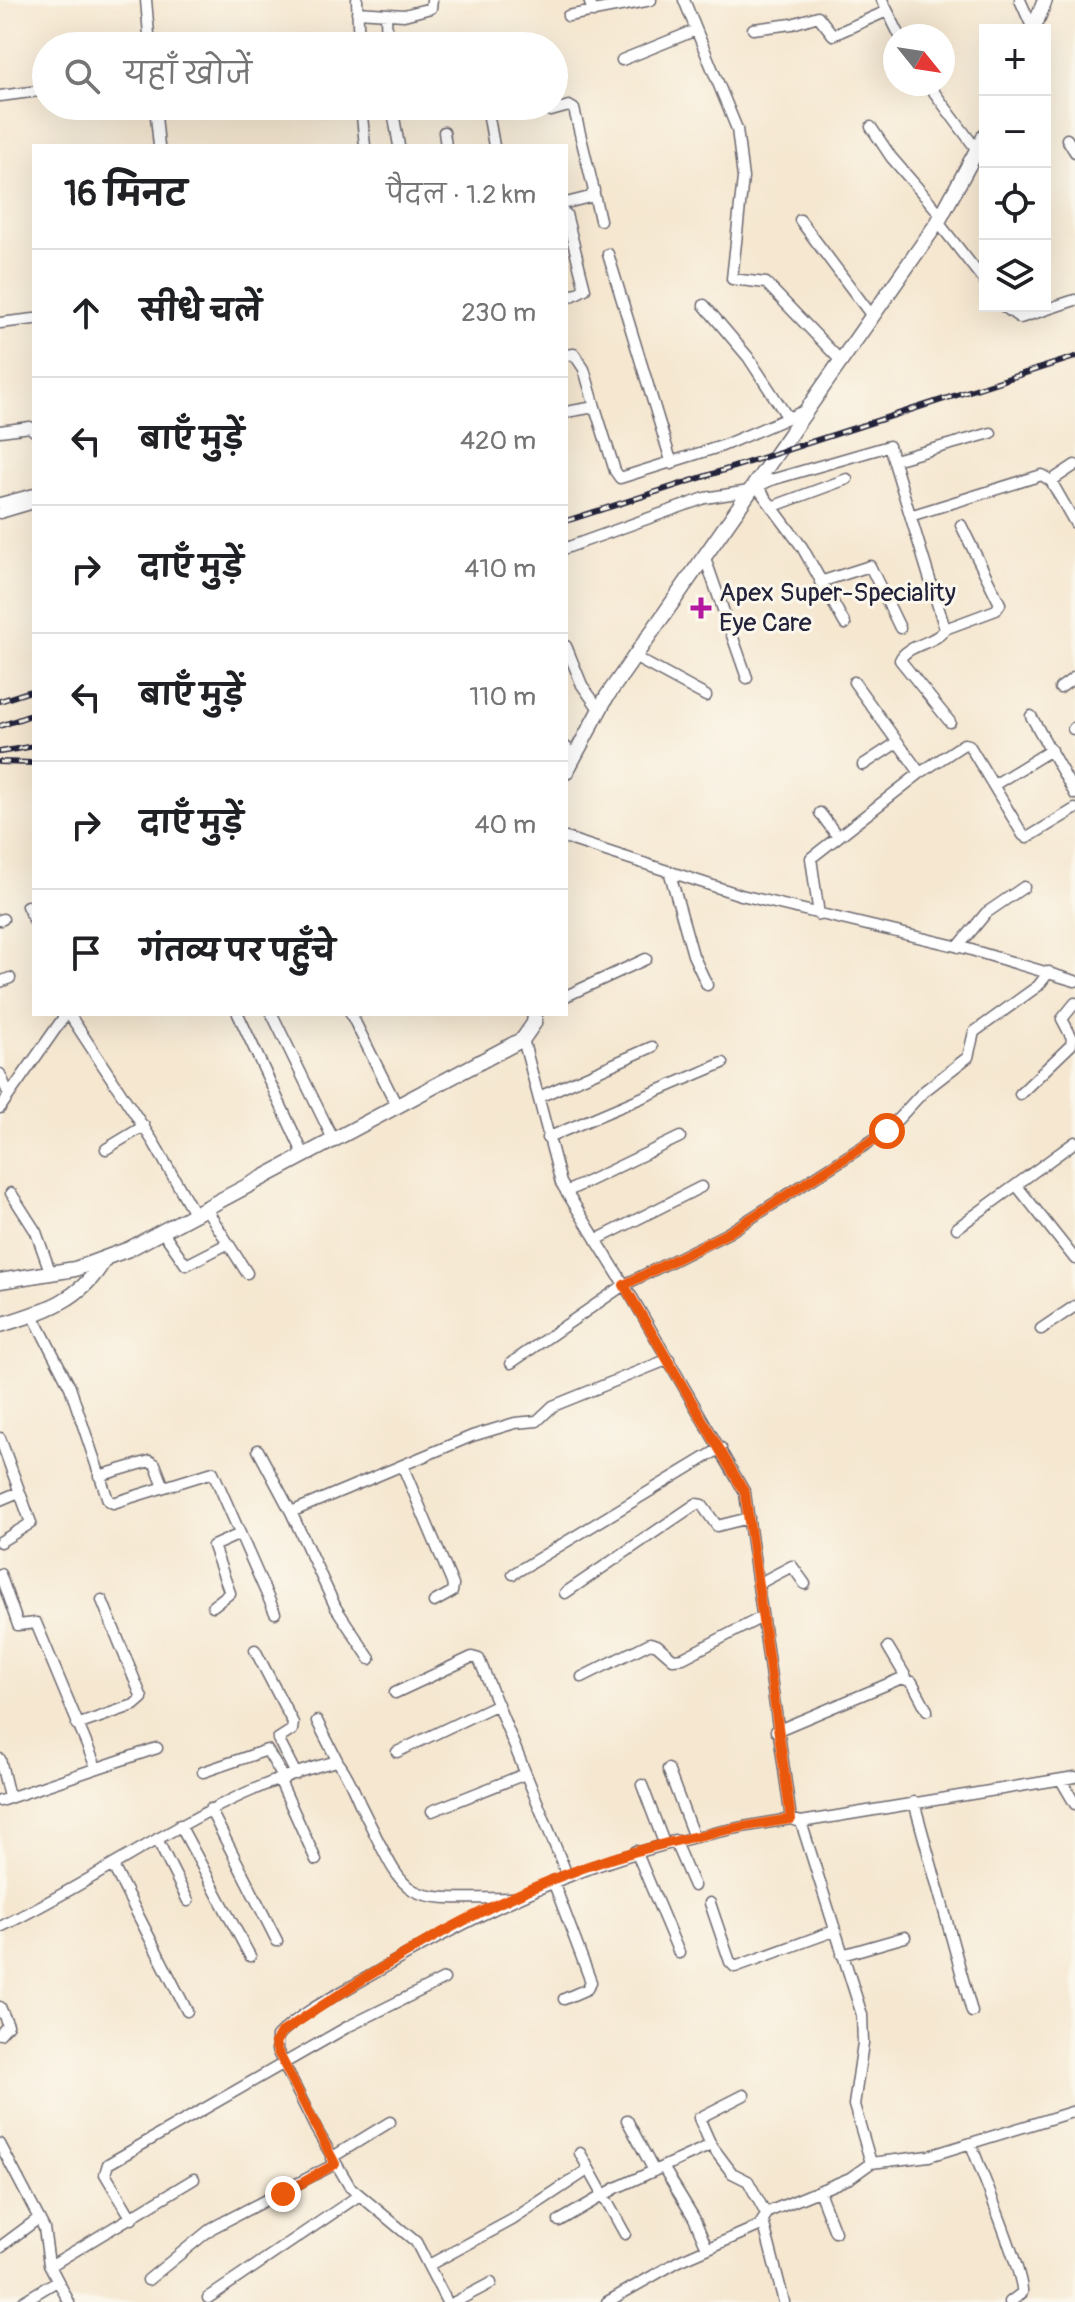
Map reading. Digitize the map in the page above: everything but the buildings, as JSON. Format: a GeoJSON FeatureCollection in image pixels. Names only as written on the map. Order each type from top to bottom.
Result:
{"type":"FeatureCollection","features":[{"type":"Feature","properties":{"kind":"street"},"geometry":{"type":"LineString","coordinates":[[146,0],[149,32]]}},
{"type":"Feature","properties":{"kind":"street"},"geometry":{"type":"LineString","coordinates":[[357,0],[358,32]]}},
{"type":"Feature","properties":{"kind":"street"},"geometry":{"type":"LineString","coordinates":[[357,12],[386,15],[428,11],[432,0]]}},
{"type":"Feature","properties":{"kind":"street"},"geometry":{"type":"LineString","coordinates":[[589,0],[593,12]]}},
{"type":"Feature","properties":{"kind":"street"},"geometry":{"type":"LineString","coordinates":[[568,16],[651,0]]}},
{"type":"Feature","properties":{"kind":"street"},"geometry":{"type":"LineString","coordinates":[[684,0],[737,129],[743,178],[732,279],[766,283],[840,360]]}},
{"type":"Feature","properties":{"kind":"street"},"geometry":{"type":"LineString","coordinates":[[882,0],[894,24]]}},
{"type":"Feature","properties":{"kind":"street"},"geometry":{"type":"LineString","coordinates":[[1020,0],[1030,24]]}},
{"type":"Feature","properties":{"kind":"street"},"geometry":{"type":"LineString","coordinates":[[1035,24],[1045,0]]}},
{"type":"Feature","properties":{"kind":"street"},"geometry":{"type":"LineString","coordinates":[[753,29],[792,24],[818,16],[833,35],[887,11]]}},
{"type":"Feature","properties":{"kind":"street"},"geometry":{"type":"LineString","coordinates":[[386,15],[387,32]]}},
{"type":"Feature","properties":{"kind":"street"},"geometry":{"type":"LineString","coordinates":[[622,60],[696,30]]}},
{"type":"Feature","properties":{"kind":"street"},"geometry":{"type":"LineString","coordinates":[[0,96],[32,92]]}},
{"type":"Feature","properties":{"kind":"street"},"geometry":{"type":"LineString","coordinates":[[937,96],[977,150]]}},
{"type":"Feature","properties":{"kind":"street"},"geometry":{"type":"LineString","coordinates":[[568,107],[574,109],[600,220]]}},
{"type":"Feature","properties":{"kind":"street"},"geometry":{"type":"LineString","coordinates":[[156,120],[159,144]]}},
{"type":"Feature","properties":{"kind":"street"},"geometry":{"type":"LineString","coordinates":[[362,120],[365,144]]}},
{"type":"Feature","properties":{"kind":"street"},"geometry":{"type":"LineString","coordinates":[[394,120],[399,144]]}},
{"type":"Feature","properties":{"kind":"street"},"geometry":{"type":"LineString","coordinates":[[489,120],[494,144]]}},
{"type":"Feature","properties":{"kind":"street"},"geometry":{"type":"LineString","coordinates":[[871,127],[979,274]]}},
{"type":"Feature","properties":{"kind":"street"},"geometry":{"type":"LineString","coordinates":[[444,132],[446,144]]}},
{"type":"Feature","properties":{"kind":"street"},"geometry":{"type":"LineString","coordinates":[[1067,139],[1075,152]]}},
{"type":"Feature","properties":{"kind":"street"},"geometry":{"type":"LineString","coordinates":[[570,752],[940,219],[979,146]]}},
{"type":"Feature","properties":{"kind":"street"},"geometry":{"type":"LineString","coordinates":[[568,202],[594,194]]}},
{"type":"Feature","properties":{"kind":"street"},"geometry":{"type":"LineString","coordinates":[[800,220],[872,316]]}},
{"type":"Feature","properties":{"kind":"street"},"geometry":{"type":"LineString","coordinates":[[568,222],[585,289],[568,298]]}},
{"type":"Feature","properties":{"kind":"street"},"geometry":{"type":"LineString","coordinates":[[608,254],[672,464]]}},
{"type":"Feature","properties":{"kind":"street"},"geometry":{"type":"LineString","coordinates":[[1051,308],[1075,300]]}},
{"type":"Feature","properties":{"kind":"street"},"geometry":{"type":"LineString","coordinates":[[704,305],[748,357],[788,418]]}},
{"type":"Feature","properties":{"kind":"street"},"geometry":{"type":"LineString","coordinates":[[1012,312],[1020,318],[1038,312]]}},
{"type":"Feature","properties":{"kind":"street"},"geometry":{"type":"LineString","coordinates":[[0,323],[32,319]]}},
{"type":"Feature","properties":{"kind":"street"},"geometry":{"type":"LineString","coordinates":[[568,355],[574,354],[580,360],[617,475],[625,477],[672,464],[804,411]]}},
{"type":"Feature","properties":{"kind":"street"},"geometry":{"type":"LineString","coordinates":[[568,411],[595,407]]}},
{"type":"Feature","properties":{"kind":"street"},"geometry":{"type":"LineString","coordinates":[[0,431],[32,429]]}},
{"type":"Feature","properties":{"kind":"street"},"geometry":{"type":"LineString","coordinates":[[894,460],[991,433]]}},
{"type":"Feature","properties":{"kind":"street"},"geometry":{"type":"LineString","coordinates":[[568,547],[705,498],[754,489],[771,480],[886,445],[913,515],[945,629]]}},
{"type":"Feature","properties":{"kind":"street"},"geometry":{"type":"LineString","coordinates":[[1051,481],[1075,465]]}},
{"type":"Feature","properties":{"kind":"street"},"geometry":{"type":"LineString","coordinates":[[913,515],[1036,475],[1051,481],[1075,523]]}},
{"type":"Feature","properties":{"kind":"street"},"geometry":{"type":"LineString","coordinates":[[774,506],[847,479]]}},
{"type":"Feature","properties":{"kind":"street"},"geometry":{"type":"LineString","coordinates":[[754,489],[774,506],[845,624]]}},
{"type":"Feature","properties":{"kind":"street"},"geometry":{"type":"LineString","coordinates":[[0,503],[32,495]]}},
{"type":"Feature","properties":{"kind":"street"},"geometry":{"type":"LineString","coordinates":[[0,513],[32,504]]}},
{"type":"Feature","properties":{"kind":"street"},"geometry":{"type":"LineString","coordinates":[[950,722],[900,660],[903,654],[939,636],[945,629],[996,610],[1000,604],[961,525]]}},
{"type":"Feature","properties":{"kind":"street"},"geometry":{"type":"LineString","coordinates":[[705,558],[747,678]]}},
{"type":"Feature","properties":{"kind":"street"},"geometry":{"type":"LineString","coordinates":[[820,582],[870,566],[900,628]]}},
{"type":"Feature","properties":{"kind":"street"},"geometry":{"type":"LineString","coordinates":[[568,651],[582,685],[599,709]]}},
{"type":"Feature","properties":{"kind":"street"},"geometry":{"type":"LineString","coordinates":[[636,658],[706,696]]}},
{"type":"Feature","properties":{"kind":"street"},"geometry":{"type":"LineString","coordinates":[[1060,688],[1075,677]]}},
{"type":"Feature","properties":{"kind":"street"},"geometry":{"type":"LineString","coordinates":[[854,682],[920,773]]}},
{"type":"Feature","properties":{"kind":"street"},"geometry":{"type":"LineString","coordinates":[[1031,716],[1074,791]]}},
{"type":"Feature","properties":{"kind":"street"},"geometry":{"type":"LineString","coordinates":[[863,765],[898,742]]}},
{"type":"Feature","properties":{"kind":"street"},"geometry":{"type":"LineString","coordinates":[[819,915],[811,858],[920,773],[964,744],[969,745],[1027,838],[1075,809]]}},
{"type":"Feature","properties":{"kind":"street"},"geometry":{"type":"LineString","coordinates":[[994,785],[1051,750]]}},
{"type":"Feature","properties":{"kind":"street"},"geometry":{"type":"LineString","coordinates":[[820,813],[838,837]]}},
{"type":"Feature","properties":{"kind":"street"},"geometry":{"type":"LineString","coordinates":[[568,839],[670,874],[819,915],[958,947],[1075,981]]}},
{"type":"Feature","properties":{"kind":"street"},"geometry":{"type":"LineString","coordinates":[[670,874],[693,955],[707,985]]}},
{"type":"Feature","properties":{"kind":"street"},"geometry":{"type":"LineString","coordinates":[[958,947],[986,913],[1024,887]]}},
{"type":"Feature","properties":{"kind":"street"},"geometry":{"type":"LineString","coordinates":[[27,906],[32,917]]}},
{"type":"Feature","properties":{"kind":"street"},"geometry":{"type":"LineString","coordinates":[[568,995],[646,959]]}},
{"type":"Feature","properties":{"kind":"street"},"geometry":{"type":"LineString","coordinates":[[511,1363],[624,1285],[728,1233],[887,1131],[923,1092],[968,1057],[974,1032],[1038,986],[1049,972]]}},
{"type":"Feature","properties":{"kind":"street"},"geometry":{"type":"LineString","coordinates":[[1020,1094],[1071,1045],[1072,1038],[1062,1019],[1075,1003]]}},
{"type":"Feature","properties":{"kind":"street"},"geometry":{"type":"LineString","coordinates":[[0,1108],[67,1016]]}},
{"type":"Feature","properties":{"kind":"street"},"geometry":{"type":"LineString","coordinates":[[69,1016],[199,1210],[247,1273]]}},
{"type":"Feature","properties":{"kind":"street"},"geometry":{"type":"LineString","coordinates":[[239,1016],[304,1155]]}},
{"type":"Feature","properties":{"kind":"street"},"geometry":{"type":"LineString","coordinates":[[273,1016],[333,1139]]}},
{"type":"Feature","properties":{"kind":"street"},"geometry":{"type":"LineString","coordinates":[[352,1016],[397,1106]]}},
{"type":"Feature","properties":{"kind":"street"},"geometry":{"type":"LineString","coordinates":[[0,1281],[51,1274],[104,1260],[163,1232],[523,1039],[534,1016]]}},
{"type":"Feature","properties":{"kind":"street"},"geometry":{"type":"LineString","coordinates":[[523,1039],[547,1138],[566,1192],[669,1359],[745,1493],[776,1731],[796,1820],[863,2023],[854,2105],[871,2163]]}},
{"type":"Feature","properties":{"kind":"street"},"geometry":{"type":"LineString","coordinates":[[539,1097],[652,1047]]}},
{"type":"Feature","properties":{"kind":"street"},"geometry":{"type":"LineString","coordinates":[[547,1138],[723,1063]]}},
{"type":"Feature","properties":{"kind":"street"},"geometry":{"type":"LineString","coordinates":[[0,1074],[9,1095]]}},
{"type":"Feature","properties":{"kind":"street"},"geometry":{"type":"LineString","coordinates":[[106,1149],[144,1126]]}},
{"type":"Feature","properties":{"kind":"street"},"geometry":{"type":"LineString","coordinates":[[566,1192],[680,1137]]}},
{"type":"Feature","properties":{"kind":"street"},"geometry":{"type":"LineString","coordinates":[[957,1228],[1075,1142]]}},
{"type":"Feature","properties":{"kind":"street"},"geometry":{"type":"LineString","coordinates":[[1017,1186],[1075,1259]]}},
{"type":"Feature","properties":{"kind":"street"},"geometry":{"type":"LineString","coordinates":[[596,1240],[701,1187]]}},
{"type":"Feature","properties":{"kind":"street"},"geometry":{"type":"LineString","coordinates":[[11,1193],[36,1232],[51,1274]]}},
{"type":"Feature","properties":{"kind":"street"},"geometry":{"type":"LineString","coordinates":[[163,1232],[186,1265],[227,1244]]}},
{"type":"Feature","properties":{"kind":"street"},"geometry":{"type":"LineString","coordinates":[[0,1325],[33,1315],[86,1287],[104,1260]]}},
{"type":"Feature","properties":{"kind":"street"},"geometry":{"type":"LineString","coordinates":[[1041,1329],[1075,1306]]}},
{"type":"Feature","properties":{"kind":"street"},"geometry":{"type":"LineString","coordinates":[[33,1315],[70,1387],[110,1502],[213,1472],[275,1613]]}},
{"type":"Feature","properties":{"kind":"street"},"geometry":{"type":"LineString","coordinates":[[291,1512],[472,1436],[515,1423],[537,1421],[553,1406],[669,1359]]}},
{"type":"Feature","properties":{"kind":"street"},"geometry":{"type":"LineString","coordinates":[[0,1542],[30,1525],[1,1443]]}},
{"type":"Feature","properties":{"kind":"street"},"geometry":{"type":"LineString","coordinates":[[513,1574],[721,1448]]}},
{"type":"Feature","properties":{"kind":"street"},"geometry":{"type":"LineString","coordinates":[[258,1450],[336,1608],[370,1659]]}},
{"type":"Feature","properties":{"kind":"street"},"geometry":{"type":"LineString","coordinates":[[99,1476],[150,1461],[155,1464],[164,1487]]}},
{"type":"Feature","properties":{"kind":"street"},"geometry":{"type":"LineString","coordinates":[[403,1467],[453,1585],[452,1592],[434,1602]]}},
{"type":"Feature","properties":{"kind":"street"},"geometry":{"type":"LineString","coordinates":[[0,1500],[19,1492]]}},
{"type":"Feature","properties":{"kind":"street"},"geometry":{"type":"LineString","coordinates":[[565,1593],[696,1504],[702,1505],[717,1526],[749,1518]]}},
{"type":"Feature","properties":{"kind":"street"},"geometry":{"type":"LineString","coordinates":[[213,1606],[230,1593],[213,1546],[240,1534]]}},
{"type":"Feature","properties":{"kind":"street"},"geometry":{"type":"LineString","coordinates":[[758,1584],[792,1566],[805,1584]]}},
{"type":"Feature","properties":{"kind":"street"},"geometry":{"type":"LineString","coordinates":[[0,1574],[16,1623],[36,1623],[96,1767]]}},
{"type":"Feature","properties":{"kind":"street"},"geometry":{"type":"LineString","coordinates":[[77,1725],[134,1705],[142,1698],[102,1600]]}},
{"type":"Feature","properties":{"kind":"street"},"geometry":{"type":"LineString","coordinates":[[582,1677],[650,1643],[673,1659],[683,1658],[762,1617]]}},
{"type":"Feature","properties":{"kind":"street"},"geometry":{"type":"LineString","coordinates":[[888,1647],[927,1710]]}},
{"type":"Feature","properties":{"kind":"street"},"geometry":{"type":"LineString","coordinates":[[255,1650],[293,1723],[292,1730],[278,1739],[296,1774]]}},
{"type":"Feature","properties":{"kind":"street"},"geometry":{"type":"LineString","coordinates":[[395,1693],[472,1657],[481,1662],[567,1875]]}},
{"type":"Feature","properties":{"kind":"street"},"geometry":{"type":"LineString","coordinates":[[776,1731],[906,1677]]}},
{"type":"Feature","properties":{"kind":"street"},"geometry":{"type":"LineString","coordinates":[[397,1752],[498,1704]]}},
{"type":"Feature","properties":{"kind":"street"},"geometry":{"type":"LineString","coordinates":[[317,1721],[385,1858],[408,1889],[430,1899],[516,1898]]}},
{"type":"Feature","properties":{"kind":"street"},"geometry":{"type":"LineString","coordinates":[[0,1759],[4,1799],[157,1748]]}},
{"type":"Feature","properties":{"kind":"street"},"geometry":{"type":"LineString","coordinates":[[203,1772],[267,1750],[316,1860]]}},
{"type":"Feature","properties":{"kind":"street"},"geometry":{"type":"LineString","coordinates":[[0,1927],[210,1809],[296,1774],[338,1762]]}},
{"type":"Feature","properties":{"kind":"street"},"geometry":{"type":"LineString","coordinates":[[668,1769],[693,1835]]}},
{"type":"Feature","properties":{"kind":"street"},"geometry":{"type":"LineString","coordinates":[[432,1811],[525,1774]]}},
{"type":"Feature","properties":{"kind":"street"},"geometry":{"type":"LineString","coordinates":[[447,2302],[416,2242],[358,2196],[333,2161],[275,2043],[281,2033],[427,1943],[553,1881],[636,1851],[693,1835],[1075,1777]]}},
{"type":"Feature","properties":{"kind":"street"},"geometry":{"type":"LineString","coordinates":[[1061,1780],[1075,1804]]}},
{"type":"Feature","properties":{"kind":"street"},"geometry":{"type":"LineString","coordinates":[[642,1785],[694,1886]]}},
{"type":"Feature","properties":{"kind":"street"},"geometry":{"type":"LineString","coordinates":[[914,1802],[972,2012]]}},
{"type":"Feature","properties":{"kind":"street"},"geometry":{"type":"LineString","coordinates":[[210,1809],[277,1941]]}},
{"type":"Feature","properties":{"kind":"street"},"geometry":{"type":"LineString","coordinates":[[180,1825],[250,1956]]}},
{"type":"Feature","properties":{"kind":"street"},"geometry":{"type":"LineString","coordinates":[[157,1839],[188,1901]]}},
{"type":"Feature","properties":{"kind":"street"},"geometry":{"type":"LineString","coordinates":[[636,1851],[679,1953]]}},
{"type":"Feature","properties":{"kind":"street"},"geometry":{"type":"LineString","coordinates":[[113,1866],[187,2011]]}},
{"type":"Feature","properties":{"kind":"street"},"geometry":{"type":"LineString","coordinates":[[553,1881],[591,1982],[587,1989],[564,1999]]}},
{"type":"Feature","properties":{"kind":"street"},"geometry":{"type":"LineString","coordinates":[[710,1903],[730,1962],[735,1967],[834,1931]]}},
{"type":"Feature","properties":{"kind":"street"},"geometry":{"type":"LineString","coordinates":[[842,1955],[905,1937]]}},
{"type":"Feature","properties":{"kind":"street"},"geometry":{"type":"LineString","coordinates":[[132,2219],[105,2174],[105,2166],[283,2062],[444,1979]]}},
{"type":"Feature","properties":{"kind":"street"},"geometry":{"type":"LineString","coordinates":[[0,2007],[8,2025],[0,2034]]}},
{"type":"Feature","properties":{"kind":"street"},"geometry":{"type":"LineString","coordinates":[[744,2095],[699,2118],[711,2145],[732,2173],[748,2181],[764,2218],[784,2302]]}},
{"type":"Feature","properties":{"kind":"street"},"geometry":{"type":"LineString","coordinates":[[607,2302],[764,2218],[850,2178],[871,2163],[906,2160],[971,2144],[1075,2111]]}},
{"type":"Feature","properties":{"kind":"street"},"geometry":{"type":"LineString","coordinates":[[627,2120],[694,2218],[707,2248]]}},
{"type":"Feature","properties":{"kind":"street"},"geometry":{"type":"LineString","coordinates":[[148,2280],[212,2228],[333,2161],[390,2122]]}},
{"type":"Feature","properties":{"kind":"street"},"geometry":{"type":"LineString","coordinates":[[0,2144],[47,2236],[50,2266],[69,2302]]}},
{"type":"Feature","properties":{"kind":"street"},"geometry":{"type":"LineString","coordinates":[[971,2144],[1017,2264],[1023,2290],[1010,2302]]}},
{"type":"Feature","properties":{"kind":"street"},"geometry":{"type":"LineString","coordinates":[[559,2221],[604,2195],[711,2145]]}},
{"type":"Feature","properties":{"kind":"street"},"geometry":{"type":"LineString","coordinates":[[580,2153],[625,2234]]}},
{"type":"Feature","properties":{"kind":"street"},"geometry":{"type":"LineString","coordinates":[[429,2265],[512,2220],[589,2169]]}},
{"type":"Feature","properties":{"kind":"street"},"geometry":{"type":"LineString","coordinates":[[50,2266],[194,2179]]}},
{"type":"Feature","properties":{"kind":"street"},"geometry":{"type":"LineString","coordinates":[[819,2191],[835,2232]]}},
{"type":"Feature","properties":{"kind":"street"},"geometry":{"type":"LineString","coordinates":[[208,2298],[358,2196]]}},
{"type":"Feature","properties":{"kind":"street"},"geometry":{"type":"LineString","coordinates":[[0,2247],[39,2218]]}},
{"type":"Feature","properties":{"kind":"street"},"geometry":{"type":"LineString","coordinates":[[22,2302],[57,2281]]}},
{"type":"Feature","properties":{"kind":"street"},"geometry":{"type":"LineString","coordinates":[[455,2302],[491,2283]]}},
{"type":"Feature","properties":{"kind":"railway"},"geometry":{"type":"LineString","coordinates":[[568,520],[1075,357]]}},
{"type":"Feature","properties":{"kind":"railway"},"geometry":{"type":"LineString","coordinates":[[0,701],[32,691]]}},
{"type":"Feature","properties":{"kind":"railway"},"geometry":{"type":"LineString","coordinates":[[0,726],[32,715]]}},
{"type":"Feature","properties":{"kind":"railway"},"geometry":{"type":"LineString","coordinates":[[0,752],[32,746]]}},
{"type":"Feature","properties":{"kind":"railway"},"geometry":{"type":"LineString","coordinates":[[0,762],[32,763]]}},
{"type":"Feature","properties":{"kind":"place","name":"Apex Super-Speciality Eye Care"},"geometry":{"type":"Point","coordinates":[701,608]}},
{"type":"Feature","properties":{"kind":"route"},"geometry":{"type":"LineString","coordinates":[[283,2194],[335,2164],[277,2050],[275,2043],[281,2033],[427,1943],[479,1915],[567,1875],[612,1858],[705,1832],[791,1819],[776,1731],[745,1493],[624,1285],[766,1211],[887,1131]]}}]}
